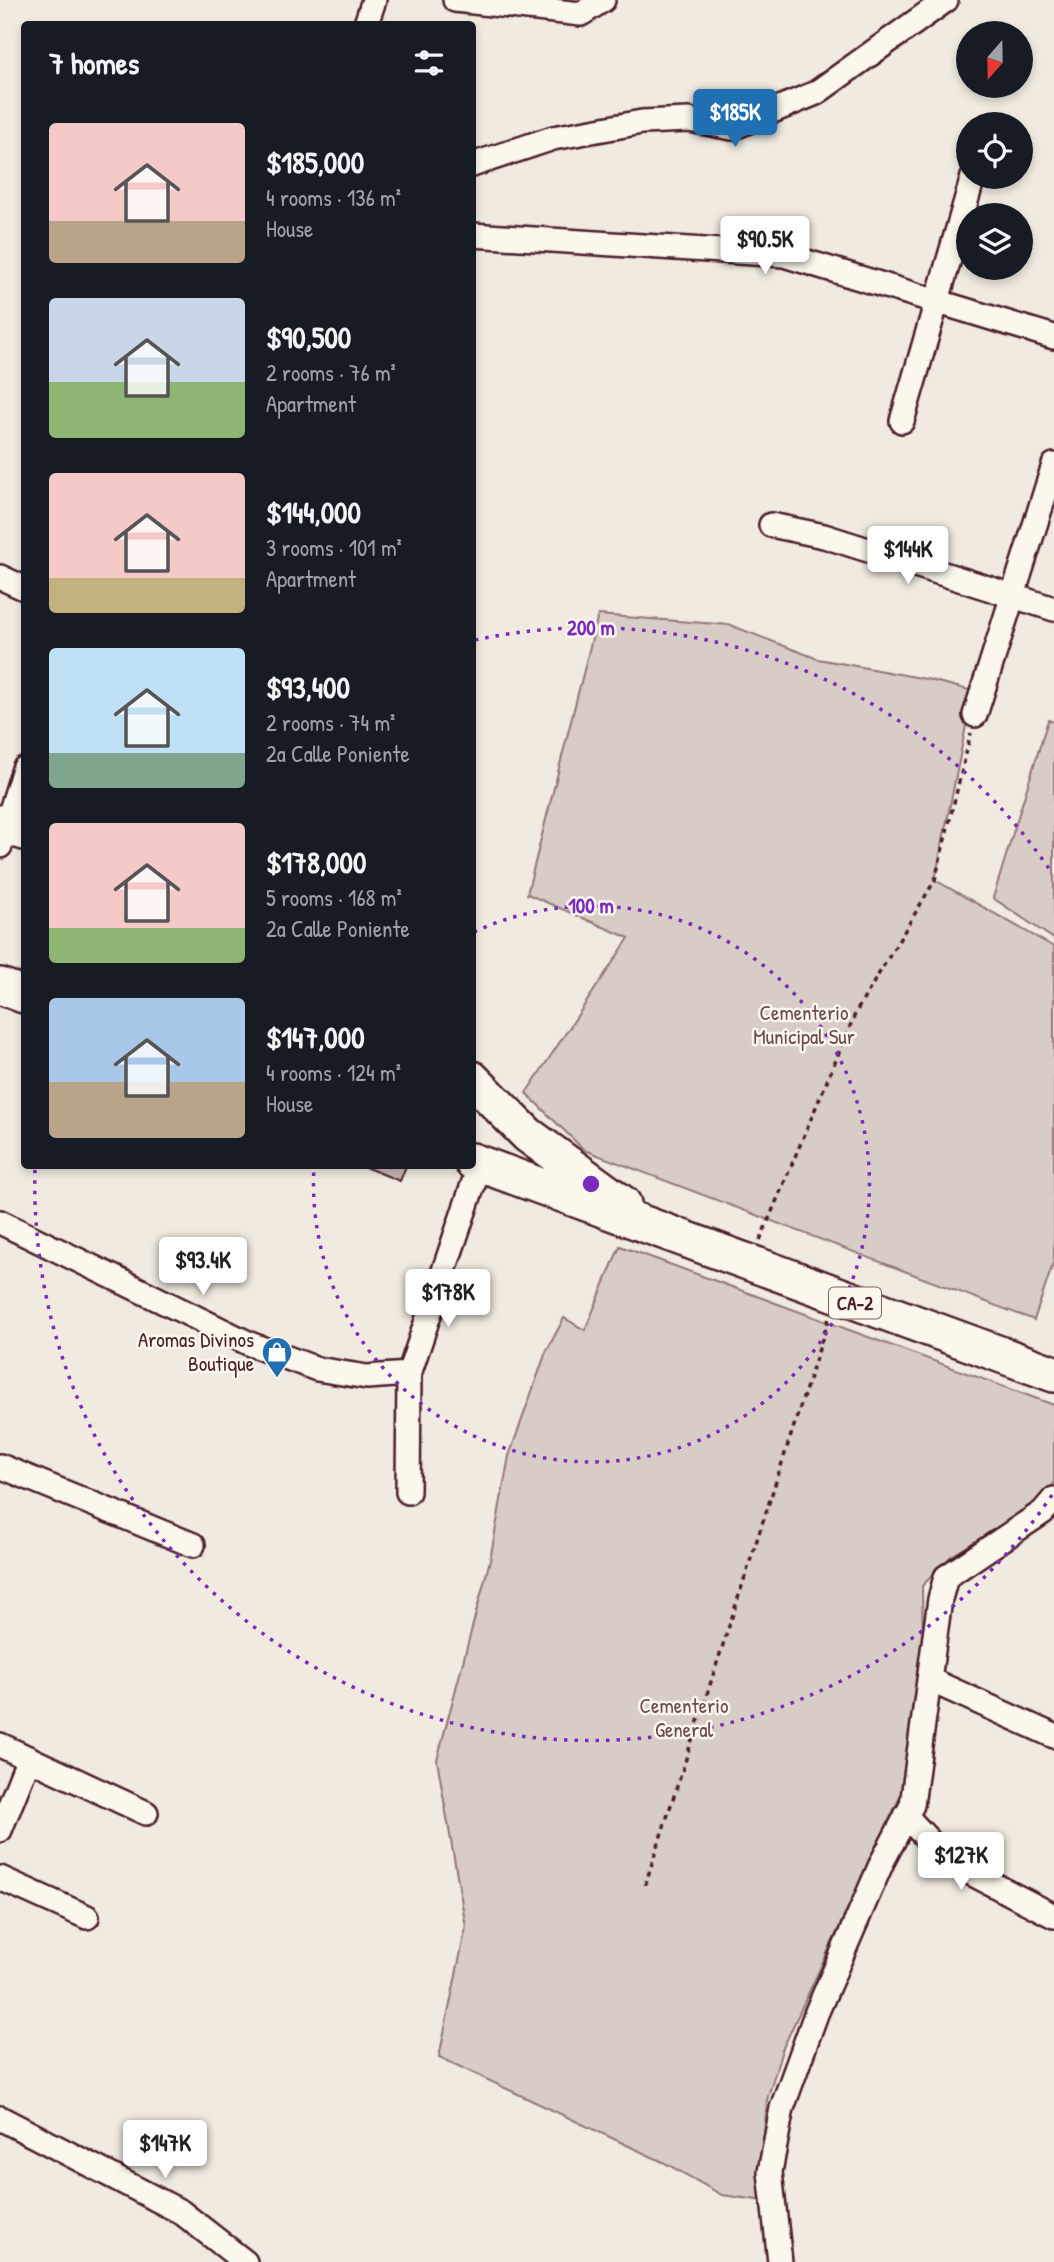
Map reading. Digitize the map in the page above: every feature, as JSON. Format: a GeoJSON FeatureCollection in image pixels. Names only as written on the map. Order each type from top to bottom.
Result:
{"type":"FeatureCollection","features":[{"type":"Feature","properties":{"kind":"main road"},"geometry":{"type":"LineString","coordinates":[[0,986],[21,994]]}},
{"type":"Feature","properties":{"kind":"main road","name":"CA-2"},"geometry":{"type":"LineString","coordinates":[[476,1083],[528,1135],[657,1228]]}},
{"type":"Feature","properties":{"kind":"main road"},"geometry":{"type":"LineString","coordinates":[[482,1165],[522,1158],[528,1135]]}},
{"type":"Feature","properties":{"kind":"main road","name":"CA-2"},"geometry":{"type":"LineString","coordinates":[[482,1165],[1054,1374]]}},
{"type":"Feature","properties":{"kind":"street"},"geometry":{"type":"LineString","coordinates":[[367,21],[374,0]]}},
{"type":"Feature","properties":{"kind":"street"},"geometry":{"type":"LineString","coordinates":[[455,0],[581,14],[603,0]]}},
{"type":"Feature","properties":{"kind":"street"},"geometry":{"type":"LineString","coordinates":[[476,164],[553,138],[642,122],[689,120],[732,128],[816,93],[946,0]]}},
{"type":"Feature","properties":{"kind":"street"},"geometry":{"type":"LineString","coordinates":[[902,421],[970,189]]}},
{"type":"Feature","properties":{"kind":"street"},"geometry":{"type":"LineString","coordinates":[[476,235],[784,255],[1054,337]]}},
{"type":"Feature","properties":{"kind":"street"},"geometry":{"type":"LineString","coordinates":[[975,715],[1054,465]]}},
{"type":"Feature","properties":{"kind":"street"},"geometry":{"type":"LineString","coordinates":[[771,525],[824,536],[1054,610]]}},
{"type":"Feature","properties":{"kind":"street"},"geometry":{"type":"LineString","coordinates":[[0,577],[21,587]]}},
{"type":"Feature","properties":{"kind":"street"},"geometry":{"type":"LineString","coordinates":[[8,832],[21,781]]}},
{"type":"Feature","properties":{"kind":"street"},"geometry":{"type":"LineString","coordinates":[[408,1492],[409,1374],[482,1165]]}},
{"type":"Feature","properties":{"kind":"street"},"geometry":{"type":"LineString","coordinates":[[0,1222],[250,1345],[317,1369],[367,1377],[409,1374]]}},
{"type":"Feature","properties":{"kind":"street"},"geometry":{"type":"LineString","coordinates":[[0,1466],[193,1545]]}},
{"type":"Feature","properties":{"kind":"street"},"geometry":{"type":"LineString","coordinates":[[780,2262],[770,2172],[782,2108],[816,2014],[882,1862],[912,1805],[940,1599],[946,1577],[1050,1509]]}},
{"type":"Feature","properties":{"kind":"street"},"geometry":{"type":"LineString","coordinates":[[930,1680],[1054,1736]]}},
{"type":"Feature","properties":{"kind":"street"},"geometry":{"type":"LineString","coordinates":[[0,1745],[146,1813]]}},
{"type":"Feature","properties":{"kind":"street"},"geometry":{"type":"LineString","coordinates":[[0,1830],[29,1758]]}},
{"type":"Feature","properties":{"kind":"street"},"geometry":{"type":"LineString","coordinates":[[906,1816],[933,1844],[963,1869],[1054,1916]]}},
{"type":"Feature","properties":{"kind":"street"},"geometry":{"type":"LineString","coordinates":[[0,1878],[87,1917]]}},
{"type":"Feature","properties":{"kind":"street"},"geometry":{"type":"LineString","coordinates":[[0,2118],[181,2213],[246,2262]]}},
{"type":"Feature","properties":{"kind":"path"},"geometry":{"type":"LineString","coordinates":[[749,1264],[856,1012],[934,880],[975,715]]}},
{"type":"Feature","properties":{"kind":"path"},"geometry":{"type":"LineString","coordinates":[[645,1885],[836,1296]]}},
{"type":"Feature","properties":{"kind":"green space","name":"Cementerio Municipal Sur"},"geometry":{"type":"Polygon","coordinates":[[[598,615],[730,625],[818,659],[926,679],[973,691],[935,880],[1054,947],[1054,1261],[1034,1320],[584,1150],[526,1093],[629,938],[527,894],[598,615]]]}},
{"type":"Feature","properties":{"kind":"green space"},"geometry":{"type":"Polygon","coordinates":[[[1048,720],[1054,722],[1054,939],[993,898],[1048,720]]]}},
{"type":"Feature","properties":{"kind":"green space","name":"Cementerio General"},"geometry":{"type":"Polygon","coordinates":[[[620,1246],[1054,1405],[1054,1483],[1048,1496],[950,1557],[922,1586],[923,1648],[905,1786],[782,2050],[767,2100],[762,2158],[764,2201],[722,2195],[663,2162],[439,2057],[466,1927],[437,1760],[490,1560],[509,1456],[546,1352],[564,1318],[585,1330],[620,1246]]]}},
{"type":"Feature","properties":{"kind":"building"},"geometry":{"type":"Polygon","coordinates":[[[370,1169],[405,1169],[400,1181],[370,1169]]]}},
{"type":"Feature","properties":{"kind":"place","name":"Aromas Divinos Boutique"},"geometry":{"type":"Point","coordinates":[277,1379]}}]}
